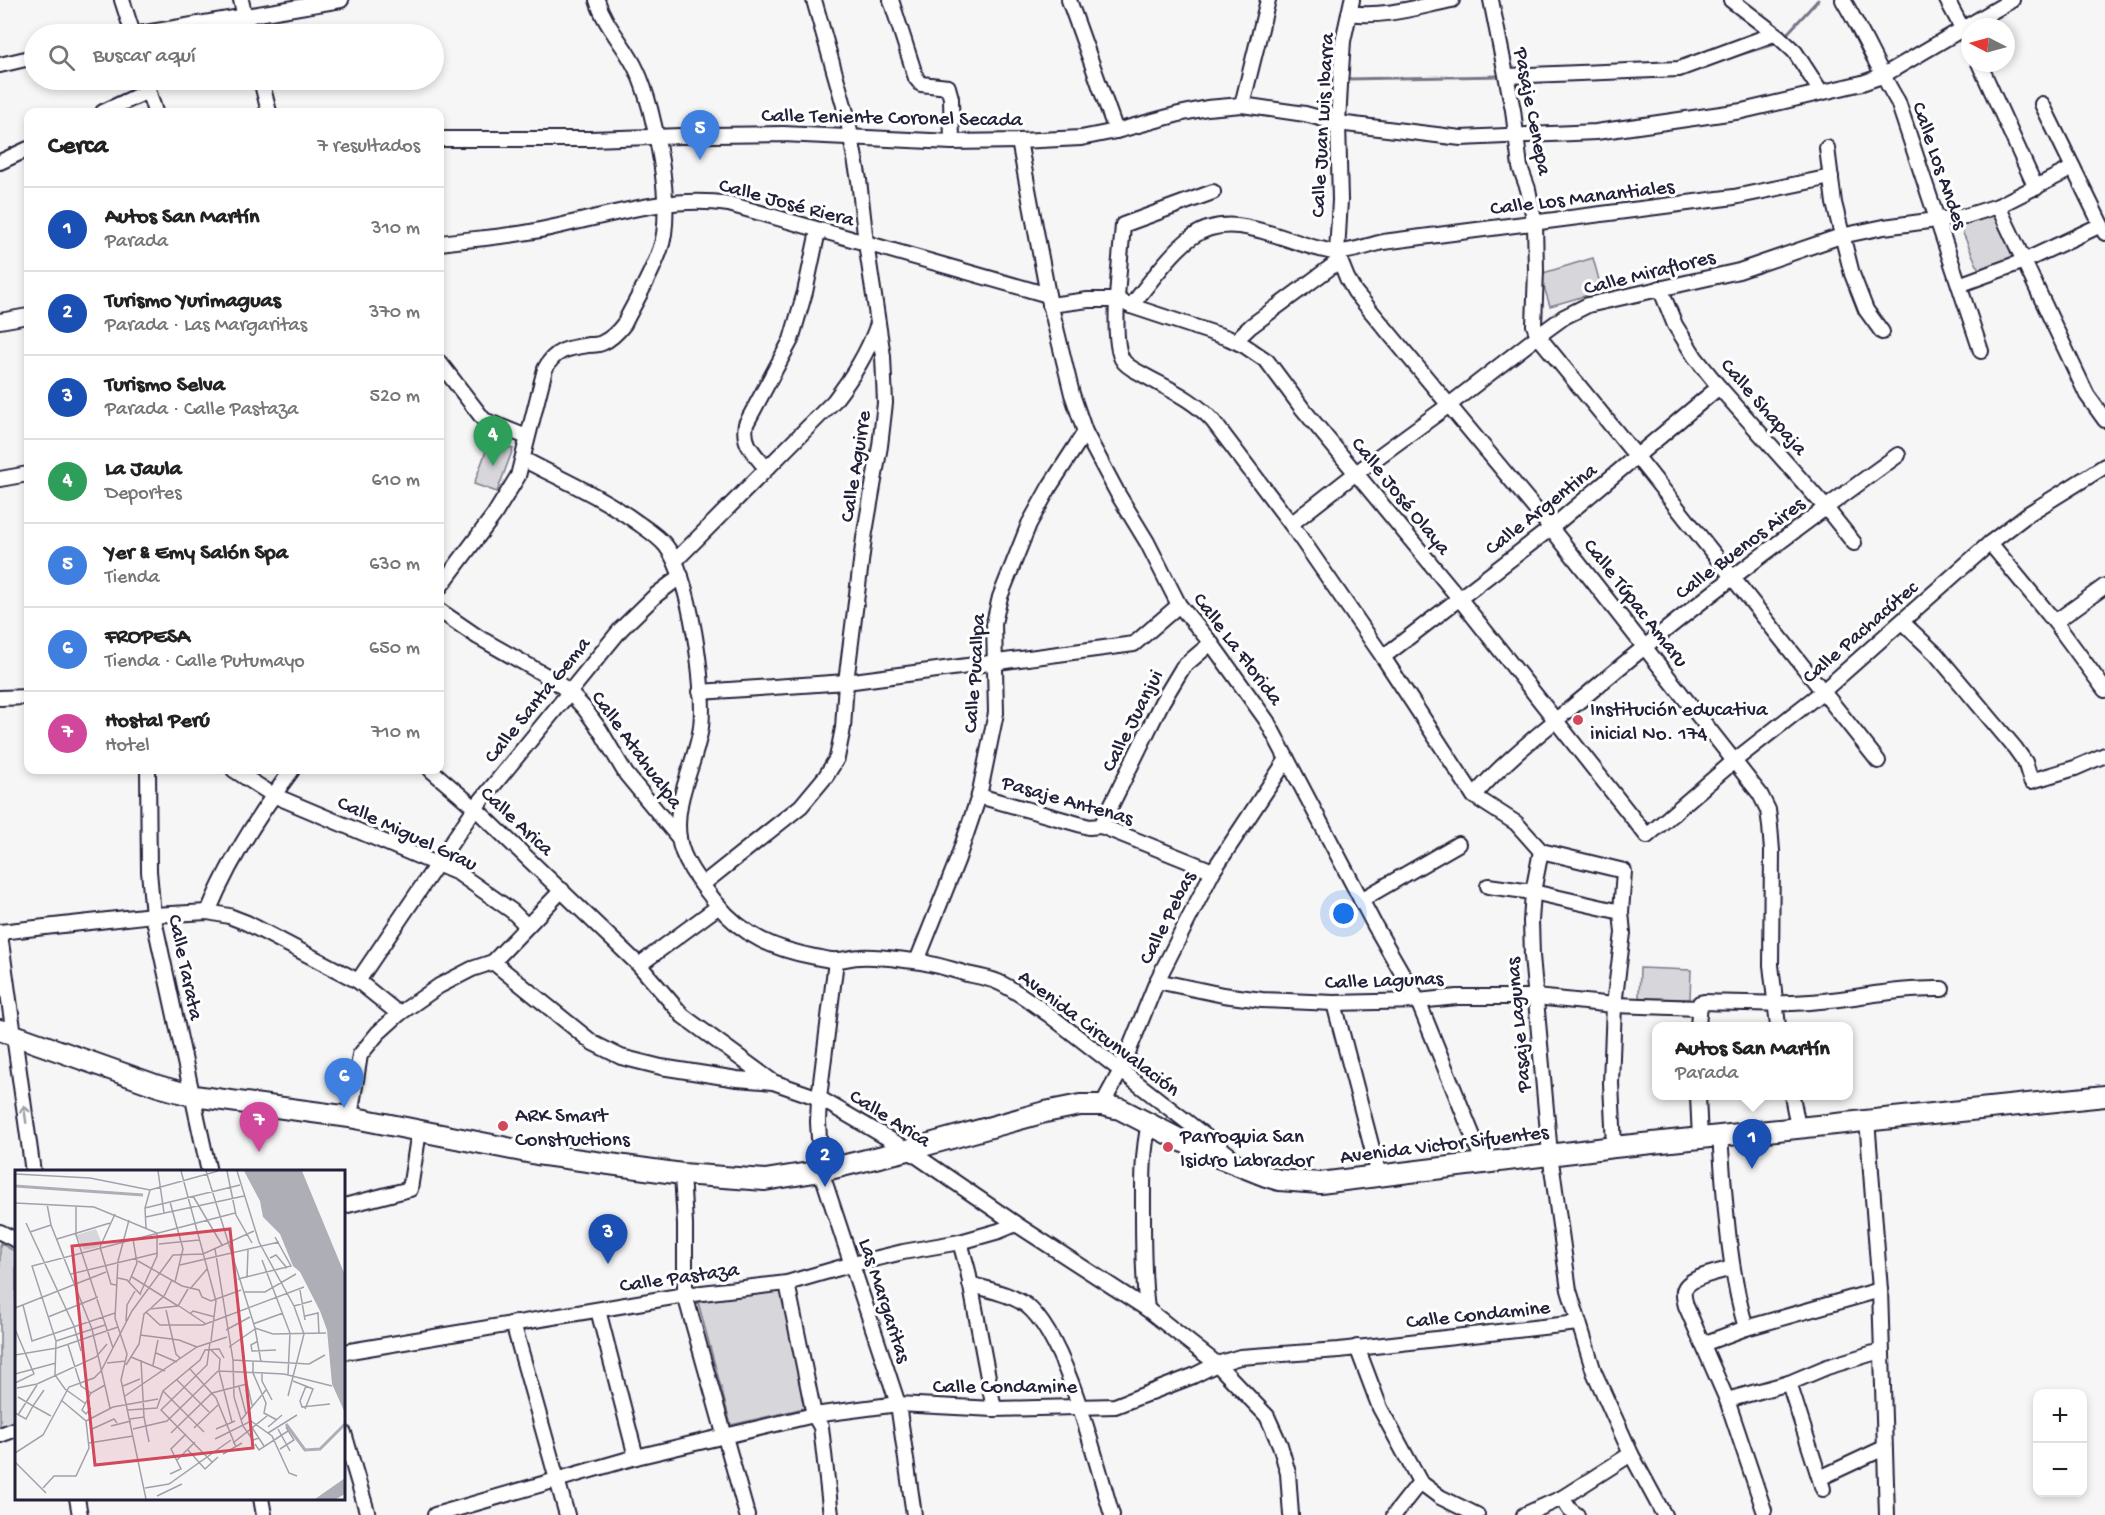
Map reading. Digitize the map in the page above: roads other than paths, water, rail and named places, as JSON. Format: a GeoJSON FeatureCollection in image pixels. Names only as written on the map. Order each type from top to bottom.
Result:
{"type":"FeatureCollection","features":[{"type":"Feature","properties":{"kind":"highway","name":"Avenida Victor Sifuentes"},"geometry":{"type":"LineString","coordinates":[[7,1033],[158,1086],[194,1096],[350,1116],[537,1154],[682,1174],[765,1180],[821,1171],[908,1150],[1045,1112],[1080,1105],[1102,1105],[1120,1109],[1198,1149],[1279,1180],[1320,1183],[1483,1161],[1867,1119],[2105,1096]]}},
{"type":"Feature","properties":{"kind":"street"},"geometry":{"type":"LineString","coordinates":[[122,0],[130,24]]}},
{"type":"Feature","properties":{"kind":"street"},"geometry":{"type":"LineString","coordinates":[[242,0],[246,24]]}},
{"type":"Feature","properties":{"kind":"street"},"geometry":{"type":"LineString","coordinates":[[197,24],[340,0]]}},
{"type":"Feature","properties":{"kind":"street"},"geometry":{"type":"LineString","coordinates":[[445,571],[494,515],[518,476],[545,369],[550,359],[558,352],[574,347],[602,344],[617,334],[660,250],[664,234],[665,203],[657,137],[648,95],[636,69],[601,15],[597,0]]}},
{"type":"Feature","properties":{"kind":"street","name":"Calle Aguirre"},"geometry":{"type":"LineString","coordinates":[[703,884],[801,806],[826,776],[837,758],[843,728],[846,682],[864,538],[880,446],[885,403],[884,356],[866,243],[859,180],[852,139],[814,0]]}},
{"type":"Feature","properties":{"kind":"street"},"geometry":{"type":"LineString","coordinates":[[891,0],[916,78],[921,84],[948,87],[951,98],[952,142]]}},
{"type":"Feature","properties":{"kind":"street"},"geometry":{"type":"LineString","coordinates":[[1069,0],[1116,131]]}},
{"type":"Feature","properties":{"kind":"street"},"geometry":{"type":"LineString","coordinates":[[1242,105],[1268,0]]}},
{"type":"Feature","properties":{"kind":"street"},"geometry":{"type":"LineString","coordinates":[[1350,6],[1370,16],[1401,12],[1452,0]]}},
{"type":"Feature","properties":{"kind":"street","name":"Pasaje Cenepa"},"geometry":{"type":"LineString","coordinates":[[1491,0],[1507,76],[1520,167],[1528,189],[1535,224],[1534,325],[1538,336]]}},
{"type":"Feature","properties":{"kind":"street"},"geometry":{"type":"LineString","coordinates":[[1731,0],[1795,52],[1821,92]]}},
{"type":"Feature","properties":{"kind":"street","name":"Calle Los Andes"},"geometry":{"type":"LineString","coordinates":[[1843,0],[1863,33],[1882,76],[1898,102],[1981,351]]}},
{"type":"Feature","properties":{"kind":"street"},"geometry":{"type":"LineString","coordinates":[[1947,0],[1961,24]]}},
{"type":"Feature","properties":{"kind":"street","name":"Calle Teniente Coronel Secada"},"geometry":{"type":"LineString","coordinates":[[1980,18],[2012,0]]}},
{"type":"Feature","properties":{"kind":"street","name":"Calle Juan Luis Ibarra"},"geometry":{"type":"LineString","coordinates":[[1338,257],[1340,200],[1338,123],[1343,41],[1350,6]]}},
{"type":"Feature","properties":{"kind":"street","name":"Calle Teniente Coronel Secada"},"geometry":{"type":"LineString","coordinates":[[444,139],[590,139],[783,134],[952,142],[1019,141],[1081,138],[1207,108],[1242,105],[1305,114],[1338,123],[1461,138],[1596,132],[1742,111],[1882,76],[1961,29]]}},
{"type":"Feature","properties":{"kind":"street"},"geometry":{"type":"LineString","coordinates":[[1507,76],[1679,69],[1779,38]]}},
{"type":"Feature","properties":{"kind":"street"},"geometry":{"type":"LineString","coordinates":[[0,65],[24,59]]}},
{"type":"Feature","properties":{"kind":"street"},"geometry":{"type":"LineString","coordinates":[[1983,72],[2036,188]]}},
{"type":"Feature","properties":{"kind":"street"},"geometry":{"type":"LineString","coordinates":[[110,108],[139,90]]}},
{"type":"Feature","properties":{"kind":"street"},"geometry":{"type":"LineString","coordinates":[[148,90],[154,108]]}},
{"type":"Feature","properties":{"kind":"street"},"geometry":{"type":"LineString","coordinates":[[264,90],[268,108]]}},
{"type":"Feature","properties":{"kind":"street"},"geometry":{"type":"LineString","coordinates":[[1959,285],[2103,229],[2042,104]]}},
{"type":"Feature","properties":{"kind":"street","name":"Calle La Florida"},"geometry":{"type":"LineString","coordinates":[[1019,141],[1049,300],[1072,394],[1085,432],[1119,496],[1147,542],[1179,605],[1211,643],[1267,721],[1361,900],[1418,1001],[1483,1161]]}},
{"type":"Feature","properties":{"kind":"street"},"geometry":{"type":"LineString","coordinates":[[1827,148],[1841,236],[1852,274],[1866,310],[1882,332]]}},
{"type":"Feature","properties":{"kind":"street"},"geometry":{"type":"LineString","coordinates":[[0,162],[24,151]]}},
{"type":"Feature","properties":{"kind":"street","name":"Calle Miraflores"},"geometry":{"type":"LineString","coordinates":[[1291,524],[1538,336],[1564,317],[1588,304],[1739,271],[1841,236],[1884,227],[1966,216],[1998,206],[2073,168]]}},
{"type":"Feature","properties":{"kind":"street","name":"Calle Los Manantiales"},"geometry":{"type":"LineString","coordinates":[[1338,257],[1383,242],[1734,197],[1832,177]]}},
{"type":"Feature","properties":{"kind":"street"},"geometry":{"type":"LineString","coordinates":[[1213,192],[1123,225],[1118,300],[1118,348],[1123,361],[1138,372],[1201,407],[1213,421],[1291,524],[1383,657],[1474,796],[1516,823],[1541,851],[1624,871],[1621,912],[1623,933],[1614,1005],[1611,1083],[1614,1147]]}},
{"type":"Feature","properties":{"kind":"street","name":"Calle José Riera"},"geometry":{"type":"LineString","coordinates":[[444,243],[533,232],[665,203],[707,201],[729,204],[866,243],[1049,300]]}},
{"type":"Feature","properties":{"kind":"street"},"geometry":{"type":"LineString","coordinates":[[1998,206],[2087,395],[2105,420]]}},
{"type":"Feature","properties":{"kind":"street"},"geometry":{"type":"LineString","coordinates":[[1131,306],[1180,248],[1193,236],[1211,228],[1225,225],[1256,229],[1338,257]]}},
{"type":"Feature","properties":{"kind":"street"},"geometry":{"type":"LineString","coordinates":[[766,468],[747,443],[744,434],[746,424],[777,370],[791,340],[805,292],[818,231]]}},
{"type":"Feature","properties":{"kind":"street"},"geometry":{"type":"LineString","coordinates":[[1235,341],[1338,257]]}},
{"type":"Feature","properties":{"kind":"street","name":"Calle Túpac Amaru"},"geometry":{"type":"LineString","coordinates":[[1338,257],[1355,292],[1551,528],[1760,794],[1768,810],[1772,851],[1771,965],[1777,1022]]}},
{"type":"Feature","properties":{"kind":"street","name":"Calle Shapaja"},"geometry":{"type":"LineString","coordinates":[[1660,288],[1675,325],[1695,357],[1854,543]]}},
{"type":"Feature","properties":{"kind":"street","name":"Calle José Olaya"},"geometry":{"type":"LineString","coordinates":[[1049,300],[1118,300],[1235,341],[1267,361],[1459,598],[1647,836]]}},
{"type":"Feature","properties":{"kind":"street"},"geometry":{"type":"LineString","coordinates":[[0,321],[24,317]]}},
{"type":"Feature","properties":{"kind":"street"},"geometry":{"type":"LineString","coordinates":[[675,561],[834,401],[856,372],[871,345],[878,322]]}},
{"type":"Feature","properties":{"kind":"street"},"geometry":{"type":"LineString","coordinates":[[1538,336],[1878,761]]}},
{"type":"Feature","properties":{"kind":"street"},"geometry":{"type":"LineString","coordinates":[[444,368],[484,420],[527,437]]}},
{"type":"Feature","properties":{"kind":"street","name":"Calle Argentina"},"geometry":{"type":"LineString","coordinates":[[1383,657],[1551,528],[1719,387]]}},
{"type":"Feature","properties":{"kind":"street","name":"Calle Pucallpa"},"geometry":{"type":"LineString","coordinates":[[917,961],[957,861],[979,796],[996,713],[994,623],[1000,597],[1029,524],[1050,486],[1085,432]]}},
{"type":"Feature","properties":{"kind":"street","name":"Calle Buenos Aires"},"geometry":{"type":"LineString","coordinates":[[1474,796],[1485,783],[1555,721],[1644,646],[1731,577],[1898,455]]}},
{"type":"Feature","properties":{"kind":"street","name":"Avenida Circunvalación"},"geometry":{"type":"LineString","coordinates":[[523,459],[603,499],[630,517],[660,540],[675,561],[690,609],[700,692],[701,726],[694,760],[682,793],[679,838],[685,858],[719,906],[747,931],[765,943],[787,951],[836,961],[859,957],[917,961],[996,981],[1018,993],[1250,1170]]}},
{"type":"Feature","properties":{"kind":"street","name":"Calle Pachacútec"},"geometry":{"type":"LineString","coordinates":[[1647,836],[1734,760],[1822,692],[1990,543],[2028,514],[2105,466]]}},
{"type":"Feature","properties":{"kind":"street"},"geometry":{"type":"LineString","coordinates":[[0,479],[24,475]]}},
{"type":"Feature","properties":{"kind":"street"},"geometry":{"type":"LineString","coordinates":[[1990,543],[2055,622],[2105,690]]}},
{"type":"Feature","properties":{"kind":"street","name":"Calle Santa Gema"},"geometry":{"type":"LineString","coordinates":[[358,981],[475,808],[621,629],[656,595],[681,576]]}},
{"type":"Feature","properties":{"kind":"street"},"geometry":{"type":"LineString","coordinates":[[2055,622],[2105,586]]}},
{"type":"Feature","properties":{"kind":"street"},"geometry":{"type":"LineString","coordinates":[[700,692],[846,682],[1134,644],[1179,605]]}},
{"type":"Feature","properties":{"kind":"street","name":"Calle Atahualpa"},"geometry":{"type":"LineString","coordinates":[[444,614],[478,637],[554,680],[568,692],[584,708],[600,730],[626,774],[679,838]]}},
{"type":"Feature","properties":{"kind":"street"},"geometry":{"type":"LineString","coordinates":[[1902,622],[1936,654],[2015,748],[2025,762],[2031,781],[2075,768],[2105,755]]}},
{"type":"Feature","properties":{"kind":"street","name":"Calle Juanjui"},"geometry":{"type":"LineString","coordinates":[[1101,826],[1162,702],[1183,667],[1211,643]]}},
{"type":"Feature","properties":{"kind":"street"},"geometry":{"type":"LineString","coordinates":[[0,698],[24,697]]}},
{"type":"Feature","properties":{"kind":"street","name":"Calle Pebas"},"geometry":{"type":"LineString","coordinates":[[1102,1105],[1120,1072],[1157,981],[1213,871],[1287,759]]}},
{"type":"Feature","properties":{"kind":"street","name":"Calle Tarata"},"geometry":{"type":"LineString","coordinates":[[148,774],[149,871],[153,915],[209,1170]]}},
{"type":"Feature","properties":{"kind":"street","name":"Calle Miguel Grau"},"geometry":{"type":"LineString","coordinates":[[240,774],[273,795],[458,873],[512,911],[527,926]]}},
{"type":"Feature","properties":{"kind":"street"},"geometry":{"type":"LineString","coordinates":[[208,912],[222,878],[273,795],[289,774]]}},
{"type":"Feature","properties":{"kind":"street","name":"Calle Arica"},"geometry":{"type":"LineString","coordinates":[[436,774],[475,808],[639,965],[683,1016],[773,1082],[819,1098],[908,1150],[1147,1309],[1217,1364],[1267,1416],[1280,1445],[1288,1473],[1291,1515]]}},
{"type":"Feature","properties":{"kind":"street","name":"Pasaje Antenas"},"geometry":{"type":"LineString","coordinates":[[979,796],[1089,827],[1101,826],[1213,871]]}},
{"type":"Feature","properties":{"kind":"street"},"geometry":{"type":"LineString","coordinates":[[1361,900],[1458,844]]}},
{"type":"Feature","properties":{"kind":"street","name":"Pasaje Lagunas"},"geometry":{"type":"LineString","coordinates":[[1541,851],[1530,921],[1550,1154],[1569,1290],[1594,1372],[1631,1454],[1664,1515]]}},
{"type":"Feature","properties":{"kind":"street"},"geometry":{"type":"LineString","coordinates":[[1488,886],[1533,891],[1621,912]]}},
{"type":"Feature","properties":{"kind":"street"},"geometry":{"type":"LineString","coordinates":[[350,1116],[360,1055],[378,1033],[399,1014],[439,986],[472,969],[494,962],[562,890]]}},
{"type":"Feature","properties":{"kind":"street"},"geometry":{"type":"LineString","coordinates":[[639,965],[719,906]]}},
{"type":"Feature","properties":{"kind":"street"},"geometry":{"type":"LineString","coordinates":[[33,1170],[7,1033],[0,934],[153,915],[208,912],[229,916],[247,923],[358,981],[399,1014]]}},
{"type":"Feature","properties":{"kind":"street","name":"Las Margaritas"},"geometry":{"type":"LineString","coordinates":[[836,961],[819,1098],[821,1171],[898,1404],[914,1515]]}},
{"type":"Feature","properties":{"kind":"street"},"geometry":{"type":"LineString","coordinates":[[494,962],[593,1043],[621,1057],[662,1067],[737,1079],[773,1082]]}},
{"type":"Feature","properties":{"kind":"street","name":"Calle Lagunas"},"geometry":{"type":"LineString","coordinates":[[1157,981],[1223,995],[1262,1000],[1334,1003],[1418,1001],[1457,997],[1536,997],[1614,1005],[1700,1005]]}},
{"type":"Feature","properties":{"kind":"street"},"geometry":{"type":"LineString","coordinates":[[1698,1022],[1700,1005],[1774,1005],[1913,988],[1942,989]]}},
{"type":"Feature","properties":{"kind":"street"},"geometry":{"type":"LineString","coordinates":[[1334,1003],[1379,1175]]}},
{"type":"Feature","properties":{"kind":"street"},"geometry":{"type":"LineString","coordinates":[[1698,1100],[1700,1139]]}},
{"type":"Feature","properties":{"kind":"street"},"geometry":{"type":"LineString","coordinates":[[1793,1100],[1798,1127]]}},
{"type":"Feature","properties":{"kind":"street"},"geometry":{"type":"LineString","coordinates":[[1867,1119],[1880,1290],[1880,1351],[1887,1515]]}},
{"type":"Feature","properties":{"kind":"street"},"geometry":{"type":"LineString","coordinates":[[1147,1309],[1143,1279],[1143,1201],[1145,1147],[1149,1124]]}},
{"type":"Feature","properties":{"kind":"street"},"geometry":{"type":"LineString","coordinates":[[345,1206],[410,1189],[419,1131]]}},
{"type":"Feature","properties":{"kind":"street"},"geometry":{"type":"LineString","coordinates":[[1720,1136],[1732,1268],[1746,1328]]}},
{"type":"Feature","properties":{"kind":"street"},"geometry":{"type":"LineString","coordinates":[[682,1174],[685,1295],[747,1515]]}},
{"type":"Feature","properties":{"kind":"street","name":"Calle Pastaza"},"geometry":{"type":"LineString","coordinates":[[345,1352],[685,1295],[787,1283],[853,1264],[960,1242],[1016,1224]]}},
{"type":"Feature","properties":{"kind":"street"},"geometry":{"type":"LineString","coordinates":[[0,1232],[15,1240]]}},
{"type":"Feature","properties":{"kind":"street"},"geometry":{"type":"LineString","coordinates":[[960,1242],[994,1409]]}},
{"type":"Feature","properties":{"kind":"street"},"geometry":{"type":"LineString","coordinates":[[1732,1268],[1690,1281],[1684,1291],[1686,1306],[1727,1400],[1764,1510]]}},
{"type":"Feature","properties":{"kind":"street"},"geometry":{"type":"LineString","coordinates":[[787,1283],[814,1415],[820,1427],[831,1515]]}},
{"type":"Feature","properties":{"kind":"street"},"geometry":{"type":"LineString","coordinates":[[970,1284],[1010,1296],[1026,1305],[1053,1341],[1079,1406],[1112,1515]]}},
{"type":"Feature","properties":{"kind":"street"},"geometry":{"type":"LineString","coordinates":[[1703,1344],[1746,1328],[1880,1290]]}},
{"type":"Feature","properties":{"kind":"street"},"geometry":{"type":"LineString","coordinates":[[598,1310],[636,1457]]}},
{"type":"Feature","properties":{"kind":"street"},"geometry":{"type":"LineString","coordinates":[[513,1323],[567,1515]]}},
{"type":"Feature","properties":{"kind":"street","name":"Calle Condamine"},"geometry":{"type":"LineString","coordinates":[[435,1515],[636,1457],[814,1415],[898,1404],[994,1409],[1115,1406],[1193,1376],[1217,1364],[1240,1357],[1578,1323]]}},
{"type":"Feature","properties":{"kind":"street"},"geometry":{"type":"LineString","coordinates":[[1357,1347],[1380,1408],[1420,1482],[1440,1497],[1477,1515]]}},
{"type":"Feature","properties":{"kind":"street"},"geometry":{"type":"LineString","coordinates":[[1727,1400],[1789,1383],[1827,1367],[1880,1351]]}},
{"type":"Feature","properties":{"kind":"street"},"geometry":{"type":"LineString","coordinates":[[1789,1383],[1822,1483],[1884,1448]]}},
{"type":"Feature","properties":{"kind":"street"},"geometry":{"type":"LineString","coordinates":[[0,1435],[15,1429]]}},
{"type":"Feature","properties":{"kind":"street"},"geometry":{"type":"LineString","coordinates":[[345,1435],[368,1515]]}},
{"type":"Feature","properties":{"kind":"street"},"geometry":{"type":"LineString","coordinates":[[1524,1515],[1562,1498],[1631,1454]]}},
{"type":"Feature","properties":{"kind":"street"},"geometry":{"type":"LineString","coordinates":[[1394,1515],[1420,1482]]}},
{"type":"Feature","properties":{"kind":"street"},"geometry":{"type":"LineString","coordinates":[[1562,1498],[1570,1510],[1577,1515]]}},
{"type":"Feature","properties":{"kind":"street"},"geometry":{"type":"LineString","coordinates":[[78,1500],[80,1515]]}},
{"type":"Feature","properties":{"kind":"street"},"geometry":{"type":"LineString","coordinates":[[261,1500],[264,1515]]}},
{"type":"Feature","properties":{"kind":"waterway"},"geometry":{"type":"LineString","coordinates":[[1785,36],[1818,0]]}},
{"type":"Feature","properties":{"kind":"waterway"},"geometry":{"type":"LineString","coordinates":[[1718,61],[1778,43]]}},
{"type":"Feature","properties":{"kind":"waterway"},"geometry":{"type":"LineString","coordinates":[[1640,77],[1681,75]]}},
{"type":"Feature","properties":{"kind":"waterway"},"geometry":{"type":"LineString","coordinates":[[1347,79],[1501,76]]}},
{"type":"Feature","properties":{"kind":"place","name":"Yer & Emy Salón Spa"},"geometry":{"type":"Point","coordinates":[700,160]}},
{"type":"Feature","properties":{"kind":"place","name":"La Jaula"},"geometry":{"type":"Point","coordinates":[493,466]}},
{"type":"Feature","properties":{"kind":"place","name":"Institución educativa inicial No. 174"},"geometry":{"type":"Point","coordinates":[1578,720]}},
{"type":"Feature","properties":{"kind":"place","name":"FROPESA"},"geometry":{"type":"Point","coordinates":[344,1108]}},
{"type":"Feature","properties":{"kind":"place","name":"ARK Smart Constructions"},"geometry":{"type":"Point","coordinates":[503,1126]}},
{"type":"Feature","properties":{"kind":"place","name":"Parroquia San Isidro Labrador"},"geometry":{"type":"Point","coordinates":[1168,1147]}},
{"type":"Feature","properties":{"kind":"place","name":"Hostal Perú"},"geometry":{"type":"Point","coordinates":[259,1152]}},
{"type":"Feature","properties":{"kind":"place","name":"Autos San Martín"},"geometry":{"type":"Point","coordinates":[1752,1169]}},
{"type":"Feature","properties":{"kind":"place","name":"Turismo Yurimaguas"},"geometry":{"type":"Point","coordinates":[825,1187]}},
{"type":"Feature","properties":{"kind":"place","name":"Turismo Selva"},"geometry":{"type":"Point","coordinates":[608,1264]}}]}
